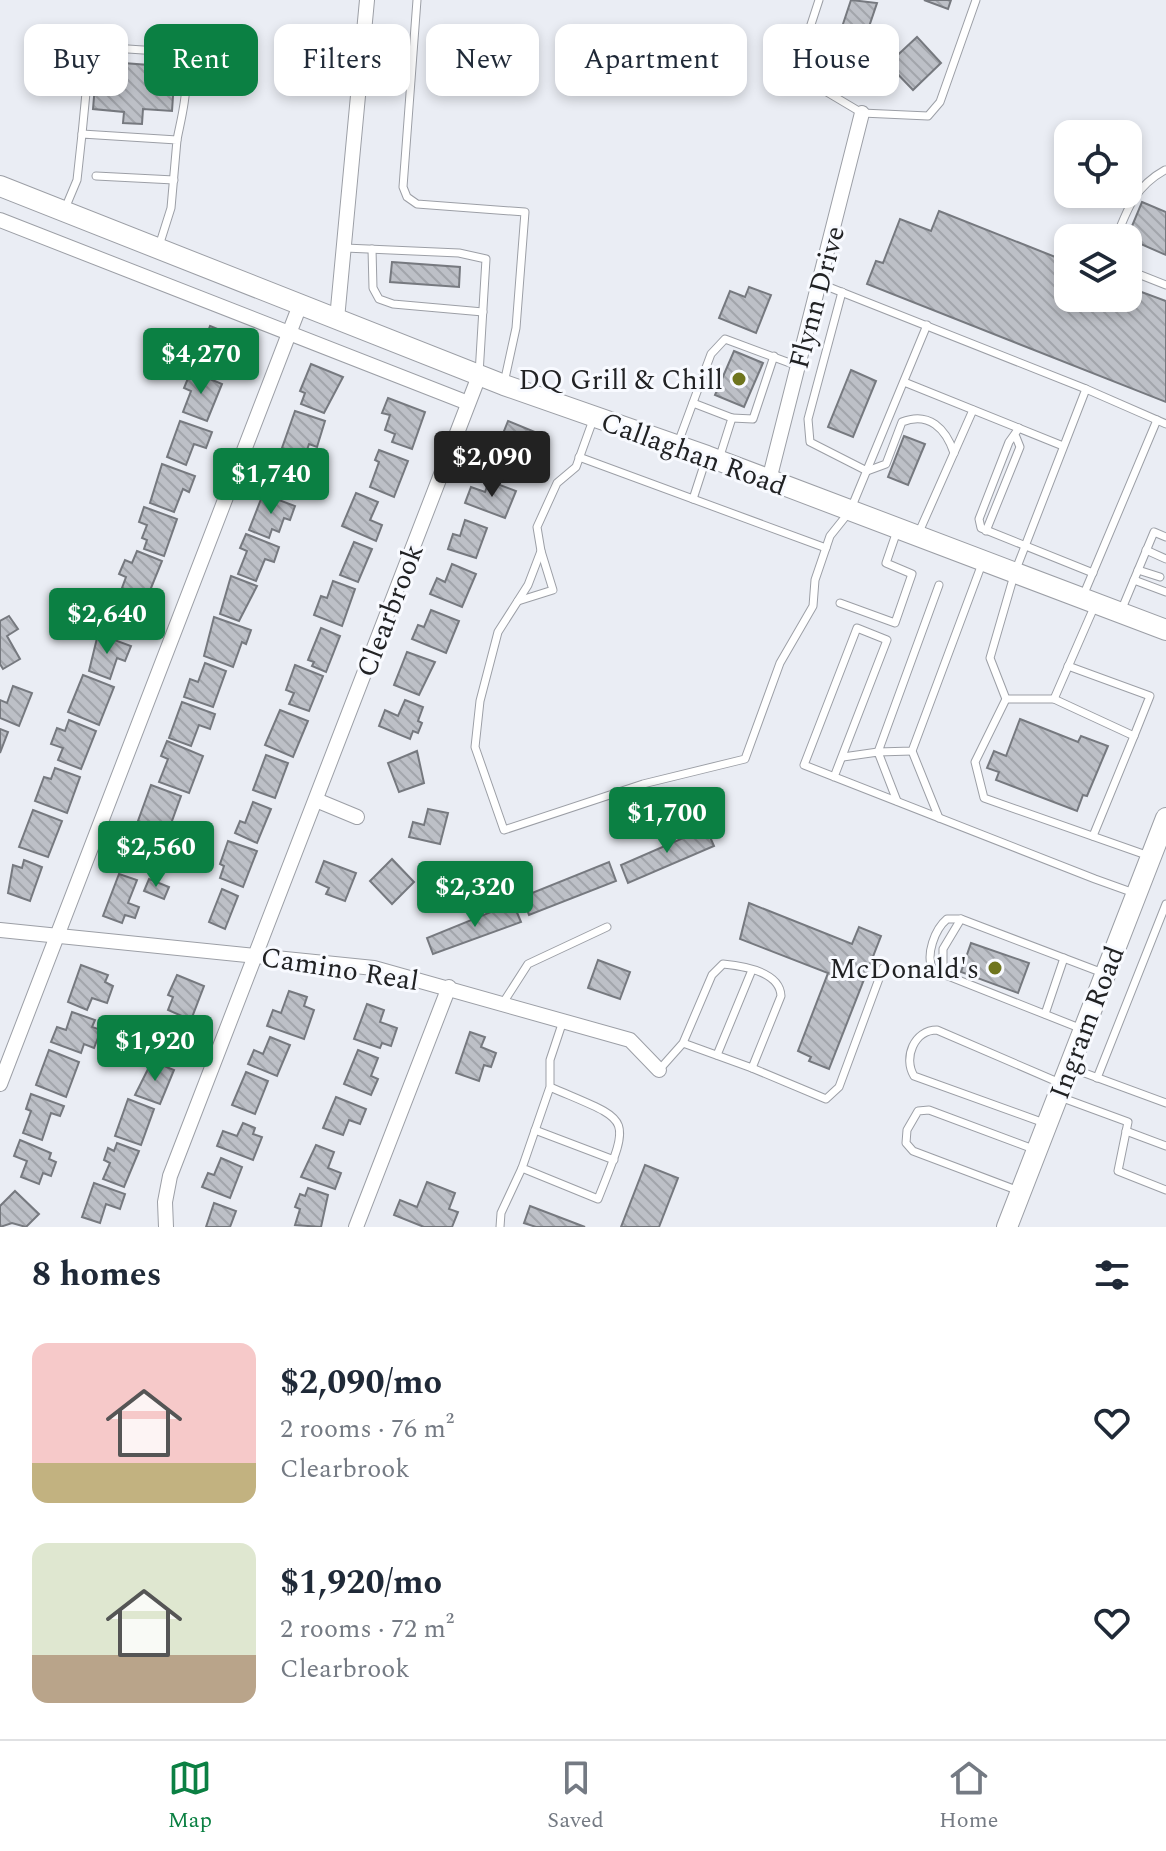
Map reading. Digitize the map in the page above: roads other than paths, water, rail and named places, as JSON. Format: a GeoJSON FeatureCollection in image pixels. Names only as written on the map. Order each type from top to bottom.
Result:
{"type":"FeatureCollection","features":[{"type":"Feature","properties":{"kind":"main road","name":"Callaghan Road"},"geometry":{"type":"LineString","coordinates":[[0,186],[479,376],[713,459],[1166,630]]}},
{"type":"Feature","properties":{"kind":"main road","name":"Ingram Road"},"geometry":{"type":"LineString","coordinates":[[1007,1227],[1166,820]]}},
{"type":"Feature","properties":{"kind":"street"},"geometry":{"type":"LineString","coordinates":[[337,319],[367,0]]}},
{"type":"Feature","properties":{"kind":"street","name":"Flynn Drive"},"geometry":{"type":"LineString","coordinates":[[769,480],[862,113]]}},
{"type":"Feature","properties":{"kind":"street"},"geometry":{"type":"LineString","coordinates":[[0,220],[468,403]]}},
{"type":"Feature","properties":{"kind":"street"},"geometry":{"type":"LineString","coordinates":[[0,1084],[300,305]]}},
{"type":"Feature","properties":{"kind":"street","name":"Clearbrook"},"geometry":{"type":"LineString","coordinates":[[166,1227],[165,1202],[170,1176],[479,376]]}},
{"type":"Feature","properties":{"kind":"street"},"geometry":{"type":"LineString","coordinates":[[316,800],[357,817]]}},
{"type":"Feature","properties":{"kind":"street","name":"Camino Real"},"geometry":{"type":"LineString","coordinates":[[0,930],[374,968],[630,1040],[659,1070]]}},
{"type":"Feature","properties":{"kind":"street"},"geometry":{"type":"LineString","coordinates":[[356,1227],[449,987]]}},
{"type":"Feature","properties":{"kind":"lane"},"geometry":{"type":"LineString","coordinates":[[417,0],[403,187],[407,197],[417,204],[525,212],[516,328],[504,385]]}},
{"type":"Feature","properties":{"kind":"lane"},"geometry":{"type":"LineString","coordinates":[[819,0],[803,49],[804,74],[815,85],[862,113],[928,116],[940,102],[976,0]]}},
{"type":"Feature","properties":{"kind":"lane"},"geometry":{"type":"LineString","coordinates":[[64,211],[77,180],[89,62],[98,47],[173,52],[181,57],[185,68],[185,90],[171,208],[159,248]]}},
{"type":"Feature","properties":{"kind":"lane"},"geometry":{"type":"LineString","coordinates":[[82,134],[177,140]]}},
{"type":"Feature","properties":{"kind":"lane"},"geometry":{"type":"LineString","coordinates":[[1121,224],[1130,202],[1144,182],[1166,170]]}},
{"type":"Feature","properties":{"kind":"lane"},"geometry":{"type":"LineString","coordinates":[[96,176],[174,180]]}},
{"type":"Feature","properties":{"kind":"lane"},"geometry":{"type":"LineString","coordinates":[[345,248],[459,253],[486,259],[479,376]]}},
{"type":"Feature","properties":{"kind":"lane"},"geometry":{"type":"LineString","coordinates":[[372,249],[373,288],[379,299],[393,304],[483,312]]}},
{"type":"Feature","properties":{"kind":"lane"},"geometry":{"type":"LineString","coordinates":[[1142,276],[1166,285]]}},
{"type":"Feature","properties":{"kind":"lane"},"geometry":{"type":"LineString","coordinates":[[821,284],[1166,424]]}},
{"type":"Feature","properties":{"kind":"lane"},"geometry":{"type":"LineString","coordinates":[[842,292],[808,419],[810,442],[867,471],[886,464],[902,422],[913,418],[928,421],[948,433],[954,453]]}},
{"type":"Feature","properties":{"kind":"lane"},"geometry":{"type":"LineString","coordinates":[[541,551],[518,601],[498,632],[480,701],[475,747],[504,830],[640,785],[745,759],[780,663],[813,606],[815,580],[830,536],[850,511],[927,325]]}},
{"type":"Feature","properties":{"kind":"lane"},"geometry":{"type":"LineString","coordinates":[[677,446],[711,354],[725,339],[798,366]]}},
{"type":"Feature","properties":{"kind":"lane"},"geometry":{"type":"LineString","coordinates":[[693,403],[732,418],[753,419],[774,356]]}},
{"type":"Feature","properties":{"kind":"lane"},"geometry":{"type":"LineString","coordinates":[[904,382],[1063,446]]}},
{"type":"Feature","properties":{"kind":"lane"},"geometry":{"type":"LineString","coordinates":[[1086,389],[1015,572],[990,658],[1006,699],[975,762],[984,798],[1151,857]]}},
{"type":"Feature","properties":{"kind":"lane"},"geometry":{"type":"LineString","coordinates":[[917,537],[973,410]]}},
{"type":"Feature","properties":{"kind":"lane"},"geometry":{"type":"LineString","coordinates":[[518,601],[553,590],[537,527],[557,483],[576,467],[594,416]]}},
{"type":"Feature","properties":{"kind":"lane"},"geometry":{"type":"LineString","coordinates":[[693,499],[732,418]]}},
{"type":"Feature","properties":{"kind":"lane"},"geometry":{"type":"LineString","coordinates":[[1054,699],[1089,600],[1093,573],[1157,420]]}},
{"type":"Feature","properties":{"kind":"lane"},"geometry":{"type":"LineString","coordinates":[[1019,428],[1016,437],[1020,447],[986,531],[1093,573]]}},
{"type":"Feature","properties":{"kind":"lane"},"geometry":{"type":"LineString","coordinates":[[579,457],[826,548]]}},
{"type":"Feature","properties":{"kind":"lane"},"geometry":{"type":"LineString","coordinates":[[840,603],[895,623],[912,574],[886,563],[897,529]]}},
{"type":"Feature","properties":{"kind":"lane"},"geometry":{"type":"LineString","coordinates":[[1120,613],[1154,532],[1166,537]]}},
{"type":"Feature","properties":{"kind":"lane"},"geometry":{"type":"LineString","coordinates":[[1146,550],[1166,559]]}},
{"type":"Feature","properties":{"kind":"lane"},"geometry":{"type":"LineString","coordinates":[[939,818],[912,751],[983,561]]}},
{"type":"Feature","properties":{"kind":"lane"},"geometry":{"type":"LineString","coordinates":[[1138,570],[1160,577]]}},
{"type":"Feature","properties":{"kind":"lane"},"geometry":{"type":"LineString","coordinates":[[1134,580],[1166,592]]}},
{"type":"Feature","properties":{"kind":"lane"},"geometry":{"type":"LineString","coordinates":[[897,801],[878,752],[939,585]]}},
{"type":"Feature","properties":{"kind":"lane"},"geometry":{"type":"LineString","coordinates":[[834,777],[887,640],[857,628],[804,765],[834,777],[897,801],[939,818],[1136,894]]}},
{"type":"Feature","properties":{"kind":"lane"},"geometry":{"type":"LineString","coordinates":[[1068,666],[1150,696],[1093,836]]}},
{"type":"Feature","properties":{"kind":"lane"},"geometry":{"type":"LineString","coordinates":[[1006,699],[1054,699],[1134,736]]}},
{"type":"Feature","properties":{"kind":"lane"},"geometry":{"type":"LineString","coordinates":[[843,757],[912,751]]}},
{"type":"Feature","properties":{"kind":"lane"},"geometry":{"type":"LineString","coordinates":[[1097,1078],[1166,904]]}},
{"type":"Feature","properties":{"kind":"lane"},"geometry":{"type":"LineString","coordinates":[[1084,1029],[943,974],[930,965],[930,953],[943,922],[952,918],[961,919],[1105,974]]}},
{"type":"Feature","properties":{"kind":"lane"},"geometry":{"type":"LineString","coordinates":[[943,974],[943,949],[961,919]]}},
{"type":"Feature","properties":{"kind":"lane"},"geometry":{"type":"LineString","coordinates":[[503,1003],[528,964],[607,927]]}},
{"type":"Feature","properties":{"kind":"lane"},"geometry":{"type":"LineString","coordinates":[[1045,1014],[1064,958]]}},
{"type":"Feature","properties":{"kind":"lane"},"geometry":{"type":"LineString","coordinates":[[659,1070],[683,1043],[712,975],[723,964],[752,970],[775,980],[781,987],[781,996],[752,1068]]}},
{"type":"Feature","properties":{"kind":"lane"},"geometry":{"type":"LineString","coordinates":[[683,1043],[826,1099],[839,1087],[883,968]]}},
{"type":"Feature","properties":{"kind":"lane"},"geometry":{"type":"LineString","coordinates":[[717,1055],[752,970]]}},
{"type":"Feature","properties":{"kind":"lane"},"geometry":{"type":"LineString","coordinates":[[500,1227],[501,1213],[522,1168],[550,1087],[550,1060],[564,1019]]}},
{"type":"Feature","properties":{"kind":"lane"},"geometry":{"type":"LineString","coordinates":[[1047,1124],[914,1076],[909,1068],[910,1051],[917,1037],[937,1030],[1063,1083],[1128,1122],[1118,1171],[1166,1190]]}},
{"type":"Feature","properties":{"kind":"lane"},"geometry":{"type":"LineString","coordinates":[[1063,1083],[1097,1078],[1166,1103]]}},
{"type":"Feature","properties":{"kind":"lane"},"geometry":{"type":"LineString","coordinates":[[522,1168],[598,1199],[614,1160],[622,1131],[618,1119],[550,1087]]}},
{"type":"Feature","properties":{"kind":"lane"},"geometry":{"type":"LineString","coordinates":[[1021,1191],[913,1151],[906,1143],[907,1130],[918,1111],[929,1110],[1037,1150]]}},
{"type":"Feature","properties":{"kind":"lane"},"geometry":{"type":"LineString","coordinates":[[535,1130],[614,1160]]}},
{"type":"Feature","properties":{"kind":"lane"},"geometry":{"type":"LineString","coordinates":[[1126,1131],[1166,1146]]}},
{"type":"Feature","properties":{"kind":"place","name":"DQ Grill & Chill"},"geometry":{"type":"Point","coordinates":[739,379]}},
{"type":"Feature","properties":{"kind":"place","name":"McDonald's"},"geometry":{"type":"Point","coordinates":[995,968]}}]}
